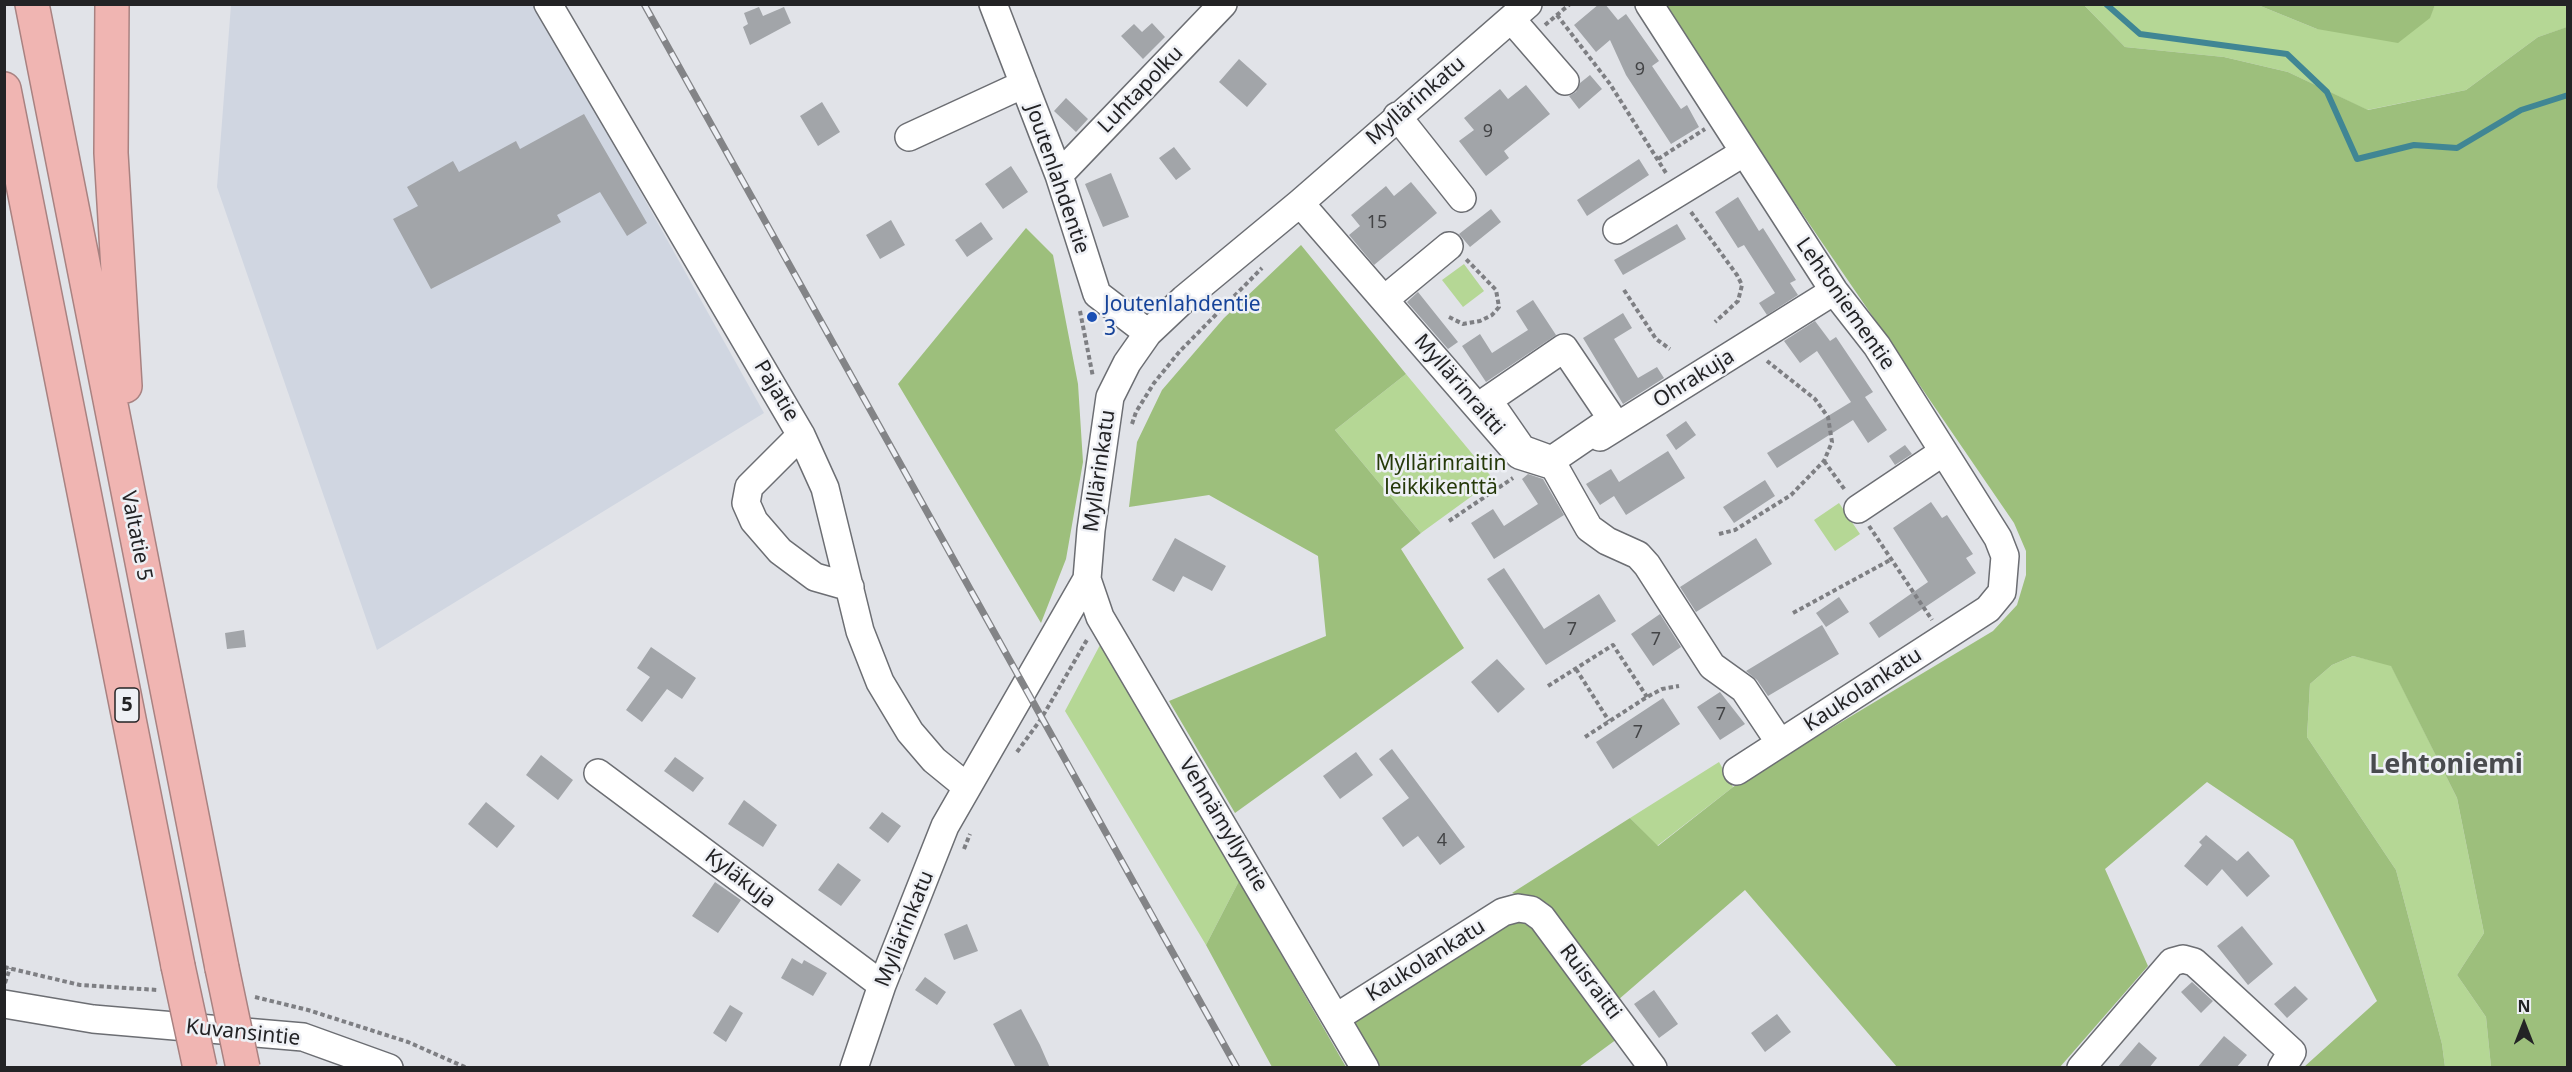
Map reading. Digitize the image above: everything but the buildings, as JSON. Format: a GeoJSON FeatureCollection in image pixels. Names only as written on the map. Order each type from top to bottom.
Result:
{"type":"FeatureCollection","features":[{"type":"Feature","properties":{"kind":"highway","name":"Valtatie 5"},"geometry":{"type":"LineString","coordinates":[[32,4],[243,1068]]}},
{"type":"Feature","properties":{"kind":"highway"},"geometry":{"type":"LineString","coordinates":[[112,4],[111,153],[134,522]]}},
{"type":"Feature","properties":{"kind":"highway","name":"Valtatie 5"},"geometry":{"type":"LineString","coordinates":[[4,89],[200,1068]]}},
{"type":"Feature","properties":{"kind":"street","name":"Pajatie"},"geometry":{"type":"LineString","coordinates":[[548,4],[801,435],[825,488],[860,631],[876,672],[910,732],[934,760],[967,787]]}},
{"type":"Feature","properties":{"kind":"street","name":"Joutenlahdentie"},"geometry":{"type":"LineString","coordinates":[[993,4],[1059,175],[1097,294],[1148,333]]}},
{"type":"Feature","properties":{"kind":"street","name":"Luhtapolku"},"geometry":{"type":"LineString","coordinates":[[1059,175],[1223,4]]}},
{"type":"Feature","properties":{"kind":"street","name":"Lehtoniementie"},"geometry":{"type":"LineString","coordinates":[[1649,4],[1834,291],[1877,346],[1998,538],[2005,556],[2002,592],[1988,609]]}},
{"type":"Feature","properties":{"kind":"street"},"geometry":{"type":"LineString","coordinates":[[1522,21],[1565,81]]}},
{"type":"Feature","properties":{"kind":"street","name":"Myllärinkatu"},"geometry":{"type":"LineString","coordinates":[[854,1068],[882,985],[945,826],[1087,579],[1091,530],[1110,397],[1127,363],[1148,333],[1300,203],[1397,116],[1522,21]]}},
{"type":"Feature","properties":{"kind":"street"},"geometry":{"type":"LineString","coordinates":[[909,137],[1024,84]]}},
{"type":"Feature","properties":{"kind":"street"},"geometry":{"type":"LineString","coordinates":[[1397,116],[1462,198]]}},
{"type":"Feature","properties":{"kind":"street"},"geometry":{"type":"LineString","coordinates":[[1617,230],[1743,153]]}},
{"type":"Feature","properties":{"kind":"street","name":"Myllärinraitti"},"geometry":{"type":"LineString","coordinates":[[1300,203],[1519,455],[1546,464]]}},
{"type":"Feature","properties":{"kind":"street"},"geometry":{"type":"LineString","coordinates":[[1385,299],[1449,246]]}},
{"type":"Feature","properties":{"kind":"street","name":"Ohrakuja"},"geometry":{"type":"LineString","coordinates":[[1546,464],[1748,346],[1834,291]]}},
{"type":"Feature","properties":{"kind":"street"},"geometry":{"type":"LineString","coordinates":[[1564,348],[1612,419],[1552,460],[1522,449],[1488,400],[1564,348]]}},
{"type":"Feature","properties":{"kind":"street"},"geometry":{"type":"LineString","coordinates":[[801,435],[749,487],[746,503],[754,521],[780,551],[815,577],[850,587]]}},
{"type":"Feature","properties":{"kind":"street"},"geometry":{"type":"LineString","coordinates":[[1858,509],[1943,452]]}},
{"type":"Feature","properties":{"kind":"street"},"geometry":{"type":"LineString","coordinates":[[1546,464],[1589,528],[1607,541],[1638,555],[1647,565],[1712,666],[1744,688],[1780,743]]}},
{"type":"Feature","properties":{"kind":"street","name":"Vehnämyllyntie"},"geometry":{"type":"LineString","coordinates":[[1087,579],[1100,617],[1365,1068]]}},
{"type":"Feature","properties":{"kind":"street","name":"Kaukolankatu"},"geometry":{"type":"LineString","coordinates":[[1737,771],[1988,609]]}},
{"type":"Feature","properties":{"kind":"street","name":"Kyläkuja"},"geometry":{"type":"LineString","coordinates":[[598,772],[882,985]]}},
{"type":"Feature","properties":{"kind":"street","name":"Kaukolankatu"},"geometry":{"type":"LineString","coordinates":[[1337,1017],[1503,912],[1518,908]]}},
{"type":"Feature","properties":{"kind":"street","name":"Ruisraitti"},"geometry":{"type":"LineString","coordinates":[[1518,908],[1532,910],[1542,918],[1653,1068]]}},
{"type":"Feature","properties":{"kind":"street"},"geometry":{"type":"LineString","coordinates":[[2081,1068],[2172,962],[2182,959],[2194,962],[2287,1060]]}},
{"type":"Feature","properties":{"kind":"street","name":"Kuvansintie"},"geometry":{"type":"LineString","coordinates":[[4,1004],[93,1019],[303,1037],[389,1068]]}},
{"type":"Feature","properties":{"kind":"path"},"geometry":{"type":"LineString","coordinates":[[1522,21],[1557,15],[1570,4]]}},
{"type":"Feature","properties":{"kind":"path"},"geometry":{"type":"LineString","coordinates":[[1557,15],[1610,84],[1658,159],[1677,194],[1737,275],[1742,285],[1738,301],[1715,322]]}},
{"type":"Feature","properties":{"kind":"path"},"geometry":{"type":"LineString","coordinates":[[1658,159],[1721,118]]}},
{"type":"Feature","properties":{"kind":"path"},"geometry":{"type":"LineString","coordinates":[[1449,246],[1474,264],[1499,298],[1499,306],[1492,315],[1480,321],[1463,324],[1449,317]]}},
{"type":"Feature","properties":{"kind":"path"},"geometry":{"type":"LineString","coordinates":[[1128,434],[1136,411],[1154,383],[1180,351],[1267,263]]}},
{"type":"Feature","properties":{"kind":"path"},"geometry":{"type":"LineString","coordinates":[[1624,290],[1656,339],[1670,349]]}},
{"type":"Feature","properties":{"kind":"path"},"geometry":{"type":"LineString","coordinates":[[1719,534],[1735,530],[1791,495],[1824,461],[1832,442],[1828,417],[1815,399],[1748,346]]}},
{"type":"Feature","properties":{"kind":"path"},"geometry":{"type":"LineString","coordinates":[[1824,461],[1944,638]]}},
{"type":"Feature","properties":{"kind":"path"},"geometry":{"type":"LineString","coordinates":[[1449,521],[1546,464]]}},
{"type":"Feature","properties":{"kind":"path"},"geometry":{"type":"LineString","coordinates":[[1793,613],[1892,559]]}},
{"type":"Feature","properties":{"kind":"path"},"geometry":{"type":"LineString","coordinates":[[1016,754],[1041,719],[1100,617]]}},
{"type":"Feature","properties":{"kind":"path"},"geometry":{"type":"LineString","coordinates":[[1548,686],[1613,645],[1647,697]]}},
{"type":"Feature","properties":{"kind":"path"},"geometry":{"type":"LineString","coordinates":[[1576,669],[1609,721]]}},
{"type":"Feature","properties":{"kind":"path"},"geometry":{"type":"LineString","coordinates":[[1585,737],[1647,697],[1662,689],[1679,686]]}},
{"type":"Feature","properties":{"kind":"path"},"geometry":{"type":"LineString","coordinates":[[969,836],[975,826]]}},
{"type":"Feature","properties":{"kind":"path"},"geometry":{"type":"LineString","coordinates":[[4,983],[10,968]]}},
{"type":"Feature","properties":{"kind":"shaded area"},"geometry":{"type":"Polygon","coordinates":[[[231,5],[536,5],[764,413],[377,650],[217,187],[231,5]]]}},
{"type":"Feature","properties":{"kind":"green space"},"geometry":{"type":"Polygon","coordinates":[[[1667,5],[2084,5],[2125,47],[2224,57],[2288,72],[2368,110],[2466,90],[2538,37],[2567,27],[2566,1067],[2491,1067],[2486,1017],[2457,975],[2484,933],[2457,798],[2391,666],[2353,656],[2332,665],[2310,684],[2307,737],[2396,870],[2442,1044],[2445,1067],[2304,1067],[2377,1001],[2293,840],[2207,782],[2105,869],[2148,966],[2060,1067],[1897,1067],[1745,890],[1618,1000],[1547,903],[1512,893],[1630,818],[1658,846],[1733,787],[1993,631],[2017,605],[2026,575],[2026,551],[2014,523],[1717,89],[1667,5]]]}},
{"type":"Feature","properties":{"kind":"green space"},"geometry":{"type":"Polygon","coordinates":[[[2084,5],[2258,5],[2317,29],[2429,18],[2435,5],[2567,5],[2568,27],[2538,37],[2466,90],[2367,110],[2288,72],[2224,57],[2125,47],[2084,5]]]}},
{"type":"Feature","properties":{"kind":"green space"},"geometry":{"type":"Polygon","coordinates":[[[2258,5],[2435,5],[2430,18],[2398,43],[2317,29],[2258,5]]]}},
{"type":"Feature","properties":{"kind":"green space"},"geometry":{"type":"Polygon","coordinates":[[[1026,228],[1053,255],[1078,384],[1083,462],[1066,559],[1041,623],[898,384],[1026,228]]]}},
{"type":"Feature","properties":{"kind":"green space"},"geometry":{"type":"Polygon","coordinates":[[[1301,245],[1406,374],[1335,430],[1421,533],[1401,549],[1464,648],[1235,813],[1169,701],[1326,636],[1318,556],[1209,495],[1129,507],[1137,442],[1162,390],[1224,318],[1301,245]]]}},
{"type":"Feature","properties":{"kind":"green space"},"geometry":{"type":"Polygon","coordinates":[[[1464,264],[1484,291],[1463,307],[1442,280],[1464,264]]]}},
{"type":"Feature","properties":{"kind":"green space","name":"Myllärinraitin leikkikenttä"},"geometry":{"type":"Polygon","coordinates":[[[1406,374],[1494,480],[1421,533],[1335,430],[1406,374]]]}},
{"type":"Feature","properties":{"kind":"green space"},"geometry":{"type":"Polygon","coordinates":[[[1839,503],[1860,534],[1835,551],[1814,520],[1839,503]]]}},
{"type":"Feature","properties":{"kind":"green space"},"geometry":{"type":"Polygon","coordinates":[[[1100,645],[1239,881],[1206,945],[1065,711],[1100,645]]]}},
{"type":"Feature","properties":{"kind":"green space"},"geometry":{"type":"Polygon","coordinates":[[[2353,656],[2391,665],[2457,798],[2484,933],[2457,975],[2486,1017],[2491,1067],[2445,1067],[2442,1044],[2396,870],[2307,737],[2310,684],[2332,665],[2353,656]]]}},
{"type":"Feature","properties":{"kind":"green space"},"geometry":{"type":"Polygon","coordinates":[[[1719,762],[1733,787],[1657,846],[1630,818],[1719,762]]]}},
{"type":"Feature","properties":{"kind":"green space"},"geometry":{"type":"Polygon","coordinates":[[[1239,881],[1346,1067],[1272,1067],[1206,945],[1239,881]]]}},
{"type":"Feature","properties":{"kind":"green space"},"geometry":{"type":"Polygon","coordinates":[[[1509,921],[1523,923],[1538,931],[1617,1039],[1579,1067],[1379,1067],[1355,1025],[1359,1013],[1509,921]]]}},
{"type":"Feature","properties":{"kind":"waterway"},"geometry":{"type":"LineString","coordinates":[[2106,4],[2140,34],[2287,54],[2327,92],[2357,159],[2414,145],[2457,148],[2521,110],[2568,95]]}},
{"type":"Feature","properties":{"kind":"railway"},"geometry":{"type":"LineString","coordinates":[[644,4],[1237,1068]]}},
{"type":"Feature","properties":{"kind":"place","name":"Joutenlahdentie 3"},"geometry":{"type":"Point","coordinates":[1092,317]}},
{"type":"Feature","properties":{"kind":"district","name":"Lehtoniemi"},"geometry":{"type":"Point","coordinates":[2446,765]}}]}
